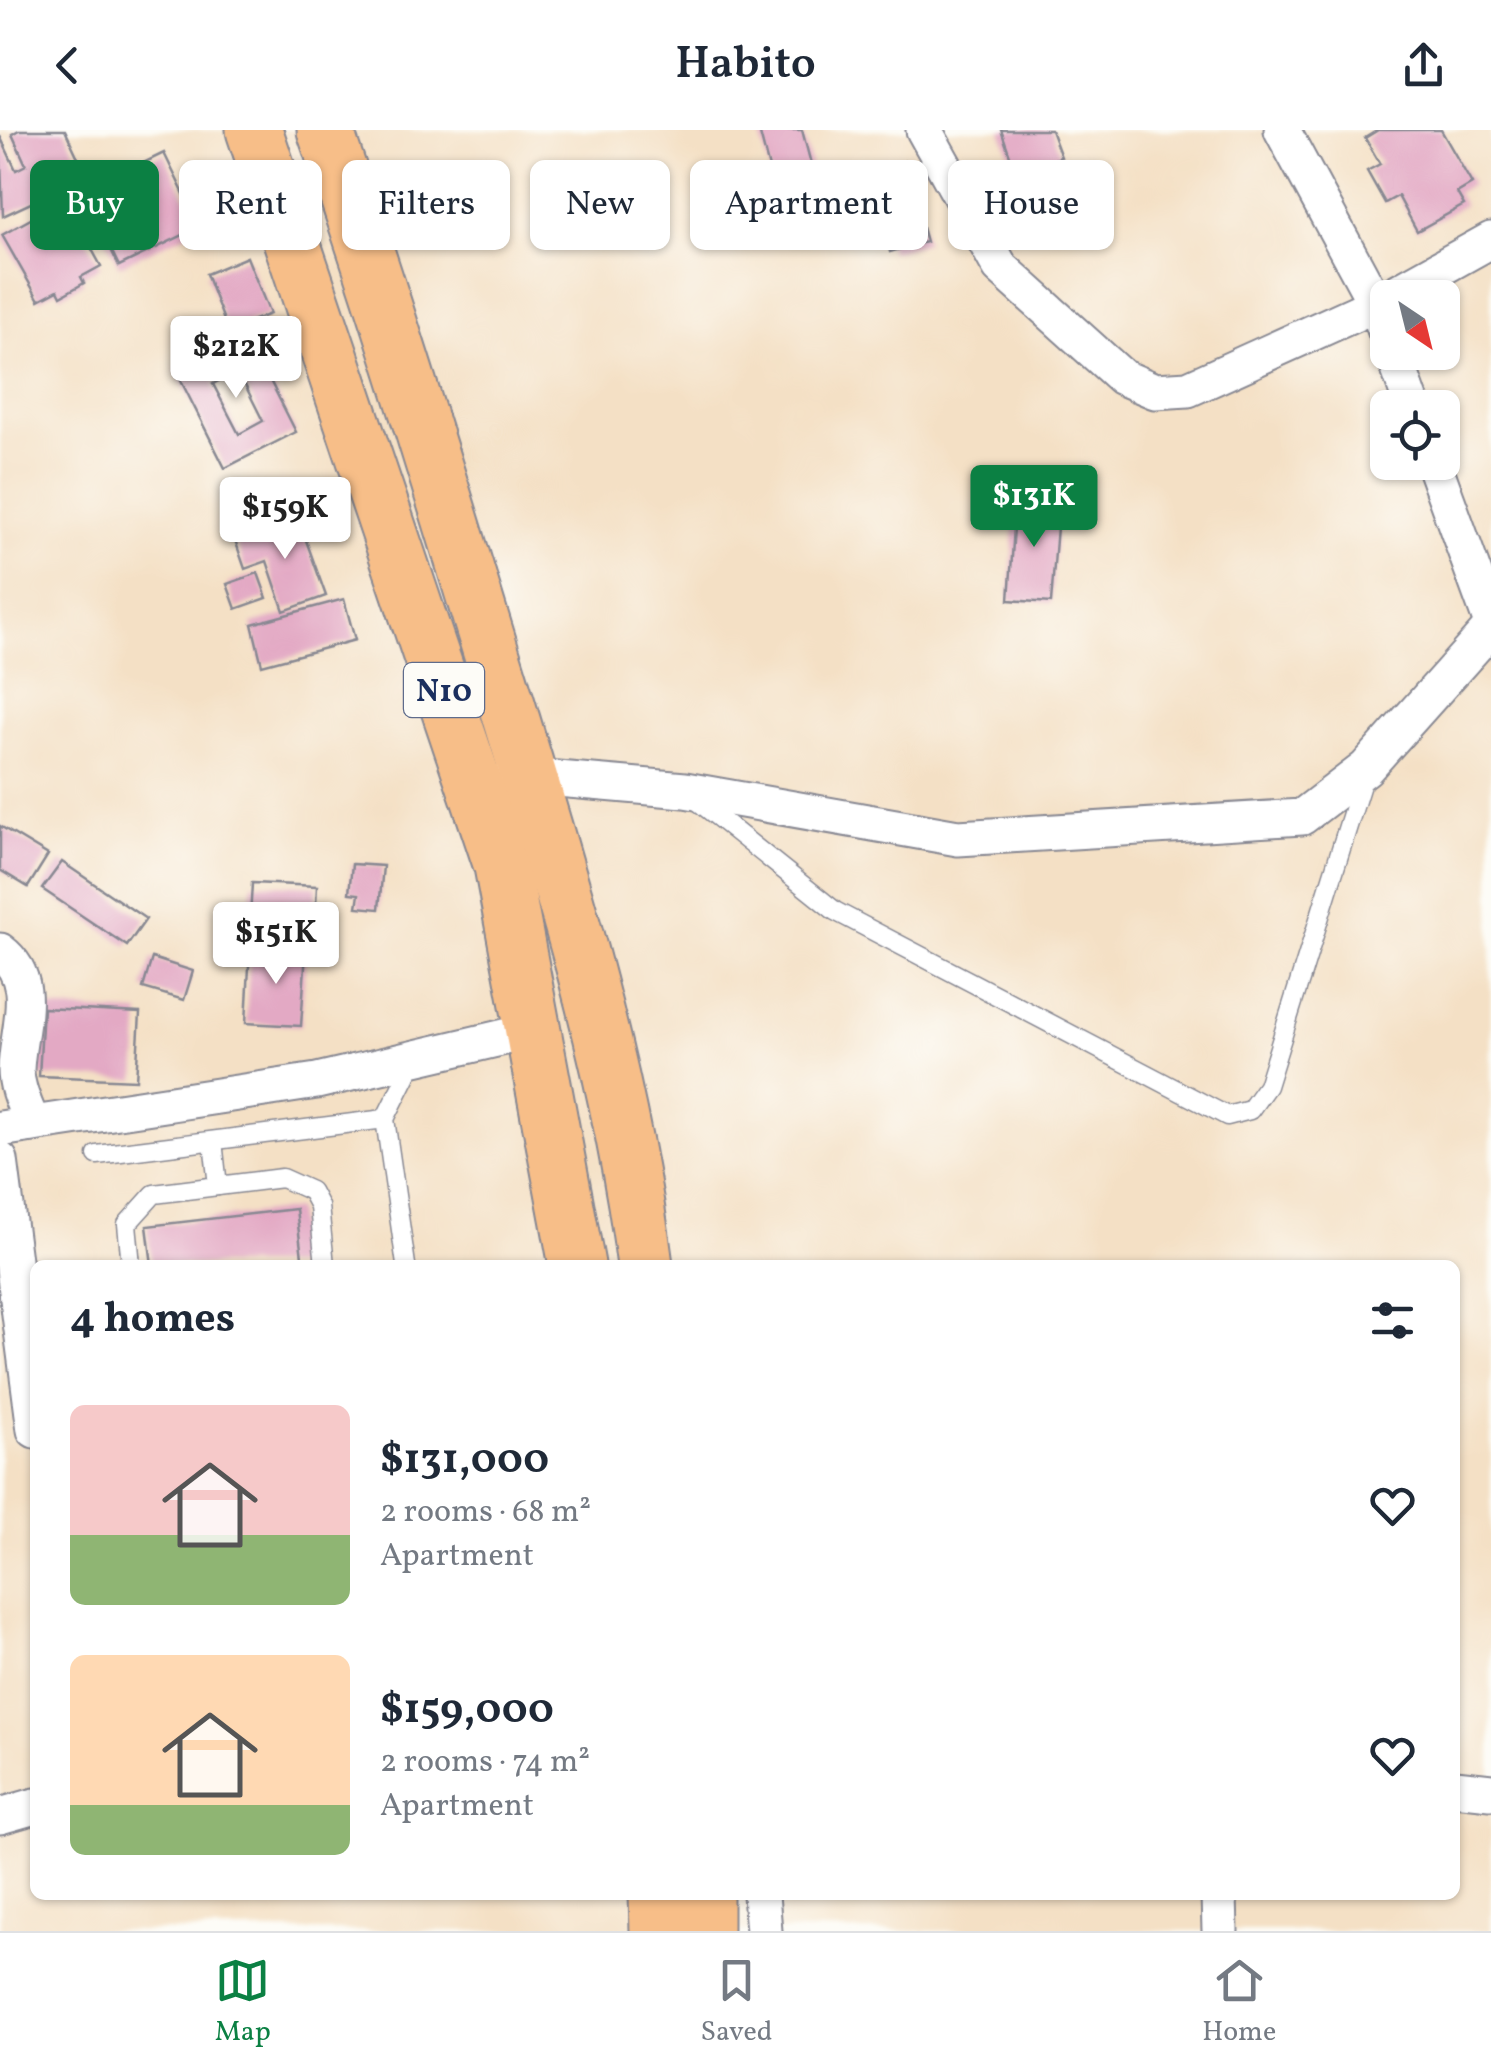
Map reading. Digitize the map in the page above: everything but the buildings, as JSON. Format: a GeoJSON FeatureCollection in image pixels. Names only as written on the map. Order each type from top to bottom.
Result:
{"type":"FeatureCollection","features":[{"type":"Feature","properties":{"kind":"main road","name":"N10"},"geometry":{"type":"LineString","coordinates":[[254,130],[502,866],[536,1030],[576,1260]]}},
{"type":"Feature","properties":{"kind":"main road","name":"N10"},"geometry":{"type":"LineString","coordinates":[[326,130],[380,286],[530,776],[594,1006],[635,1189],[644,1260]]}},
{"type":"Feature","properties":{"kind":"main road"},"geometry":{"type":"LineString","coordinates":[[657,1900],[658,1931]]}},
{"type":"Feature","properties":{"kind":"main road"},"geometry":{"type":"LineString","coordinates":[[705,1900],[705,1931]]}},
{"type":"Feature","properties":{"kind":"street"},"geometry":{"type":"LineString","coordinates":[[924,130],[1000,267],[1122,377],[1155,391],[1188,389],[1370,324]]}},
{"type":"Feature","properties":{"kind":"street"},"geometry":{"type":"LineString","coordinates":[[1282,130],[1370,297]]}},
{"type":"Feature","properties":{"kind":"street"},"geometry":{"type":"LineString","coordinates":[[1436,280],[1491,240]]}},
{"type":"Feature","properties":{"kind":"street"},"geometry":{"type":"LineString","coordinates":[[470,772],[685,790],[958,838],[1302,816],[1366,768],[1491,625],[1439,480]]}},
{"type":"Feature","properties":{"kind":"street"},"geometry":{"type":"LineString","coordinates":[[0,951],[18,970],[25,988],[16,1072],[16,1127],[317,1082],[536,1030]]}},
{"type":"Feature","properties":{"kind":"street"},"geometry":{"type":"LineString","coordinates":[[0,1160],[30,1391]]}},
{"type":"Feature","properties":{"kind":"street"},"geometry":{"type":"LineString","coordinates":[[1460,1789],[1491,1792]]}},
{"type":"Feature","properties":{"kind":"street"},"geometry":{"type":"LineString","coordinates":[[0,1816],[30,1807]]}},
{"type":"Feature","properties":{"kind":"street"},"geometry":{"type":"LineString","coordinates":[[761,1900],[764,1931]]}},
{"type":"Feature","properties":{"kind":"street"},"geometry":{"type":"LineString","coordinates":[[1219,1900],[1220,1931]]}},
{"type":"Feature","properties":{"kind":"lane"},"geometry":{"type":"LineString","coordinates":[[685,790],[836,911],[1227,1116],[1250,1110],[1267,1086],[1366,768]]}},
{"type":"Feature","properties":{"kind":"lane"},"geometry":{"type":"LineString","coordinates":[[405,1260],[385,1119],[415,1058]]}},
{"type":"Feature","properties":{"kind":"lane"},"geometry":{"type":"LineString","coordinates":[[97,1155],[385,1119]]}},
{"type":"Feature","properties":{"kind":"lane"},"geometry":{"type":"LineString","coordinates":[[212,1141],[218,1186]]}},
{"type":"Feature","properties":{"kind":"lane"},"geometry":{"type":"LineString","coordinates":[[131,1260],[126,1224],[154,1194],[282,1178],[312,1191],[318,1206],[325,1260]]}}]}
